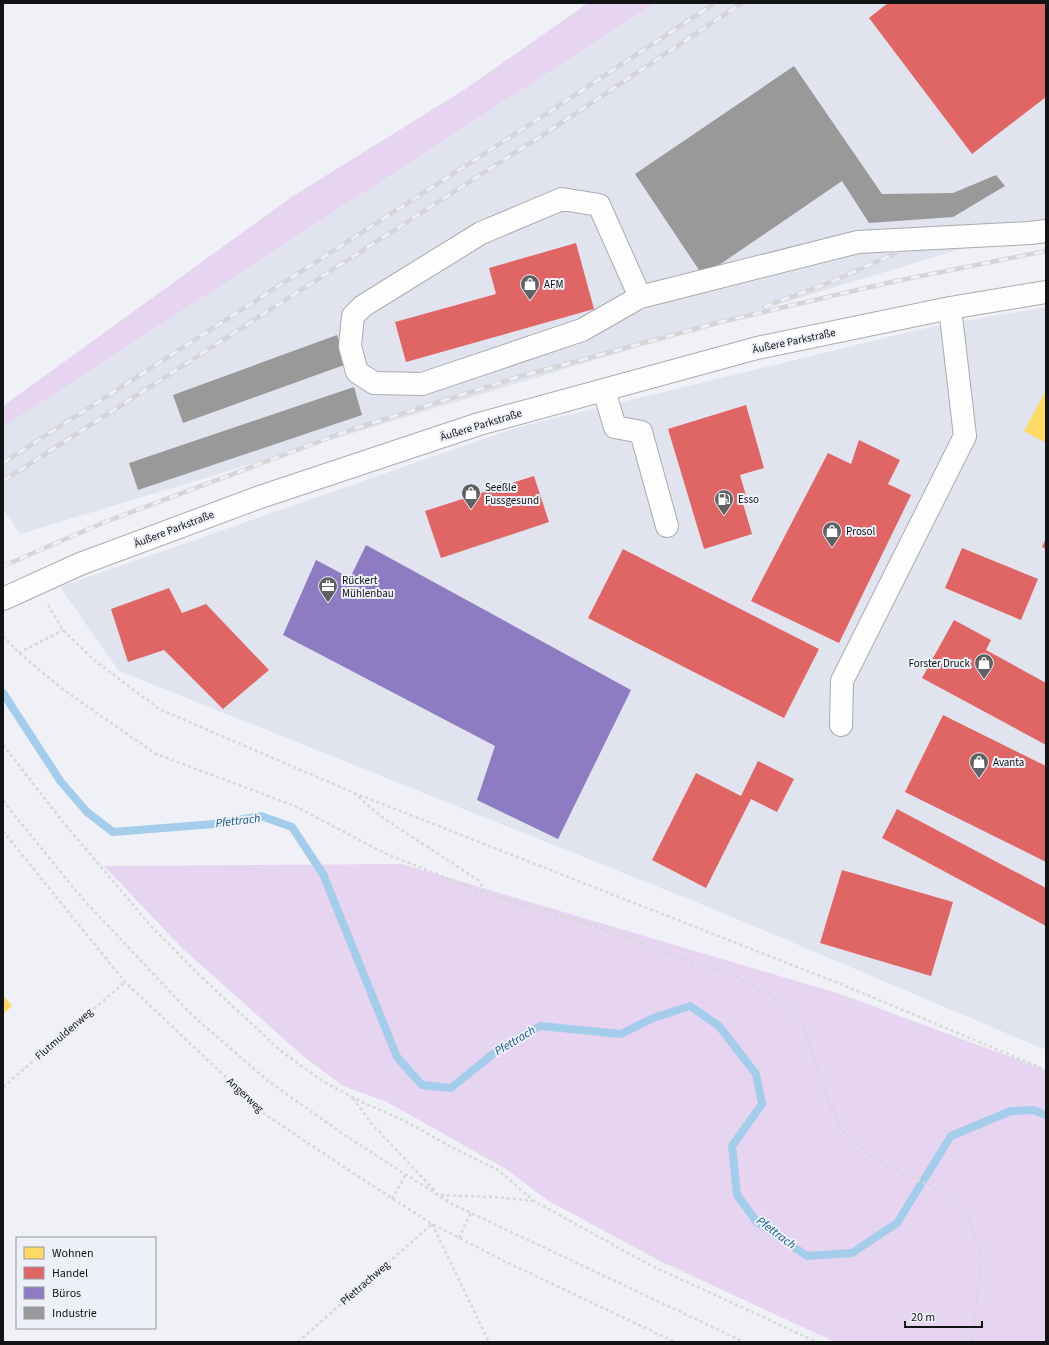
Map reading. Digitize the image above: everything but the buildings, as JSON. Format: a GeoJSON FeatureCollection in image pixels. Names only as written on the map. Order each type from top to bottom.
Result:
{"type":"FeatureCollection","features":[{"type":"Feature","properties":{"kind":"street"},"geometry":{"type":"LineString","coordinates":[[640,297],[599,205],[562,199],[481,233],[363,306],[353,316],[350,346],[357,372],[374,383],[422,384],[582,330],[640,297],[858,242],[1046,231]]}},
{"type":"Feature","properties":{"kind":"street","name":"Äußere Parkstraße"},"geometry":{"type":"LineString","coordinates":[[3,599],[80,564],[260,497],[479,424],[757,348],[950,308],[1046,292]]}},
{"type":"Feature","properties":{"kind":"street"},"geometry":{"type":"LineString","coordinates":[[840,725],[842,681],[965,436],[950,308]]}},
{"type":"Feature","properties":{"kind":"street"},"geometry":{"type":"LineString","coordinates":[[604,390],[615,427],[641,432],[667,526]]}},
{"type":"Feature","properties":{"kind":"path"},"geometry":{"type":"LineString","coordinates":[[32,586],[51,610],[63,630],[94,660],[159,709],[352,792],[848,987],[1046,1070]]}},
{"type":"Feature","properties":{"kind":"path"},"geometry":{"type":"LineString","coordinates":[[19,653],[63,630]]}},
{"type":"Feature","properties":{"kind":"path"},"geometry":{"type":"LineString","coordinates":[[3,636],[19,653],[65,691],[156,754],[295,806],[384,853],[487,894],[580,921],[738,978],[787,1004],[804,1026],[820,1080],[841,1129],[876,1161],[937,1189],[969,1220],[982,1255],[972,1342]]}},
{"type":"Feature","properties":{"kind":"path"},"geometry":{"type":"LineString","coordinates":[[3,745],[63,822],[150,925],[197,973],[281,1051],[324,1082],[352,1097],[405,1121],[453,1148],[498,1170],[536,1202],[650,1265],[817,1342]]}},
{"type":"Feature","properties":{"kind":"path"},"geometry":{"type":"LineString","coordinates":[[352,792],[383,818],[478,880],[487,894]]}},
{"type":"Feature","properties":{"kind":"path"},"geometry":{"type":"LineString","coordinates":[[3,801],[81,896],[193,1016],[268,1081],[349,1138],[452,1204],[744,1342]]}},
{"type":"Feature","properties":{"kind":"path","name":"Angerweg"},"geometry":{"type":"LineString","coordinates":[[3,831],[125,982],[266,1115],[432,1224],[504,1262],[674,1342]]}},
{"type":"Feature","properties":{"kind":"path","name":"Flutmuldenweg"},"geometry":{"type":"LineString","coordinates":[[3,1087],[125,982]]}},
{"type":"Feature","properties":{"kind":"path"},"geometry":{"type":"LineString","coordinates":[[352,1097],[371,1123],[439,1195],[496,1197],[536,1202]]}},
{"type":"Feature","properties":{"kind":"path"},"geometry":{"type":"LineString","coordinates":[[392,1199],[406,1174]]}},
{"type":"Feature","properties":{"kind":"path"},"geometry":{"type":"LineString","coordinates":[[459,1238],[471,1213]]}},
{"type":"Feature","properties":{"kind":"path"},"geometry":{"type":"LineString","coordinates":[[432,1224],[489,1342]]}},
{"type":"Feature","properties":{"kind":"path","name":"Pfettrachweg"},"geometry":{"type":"LineString","coordinates":[[298,1342],[432,1224]]}},
{"type":"Feature","properties":{"kind":"shaded area"},"geometry":{"type":"Polygon","coordinates":[[[588,3],[655,3],[3,427],[3,406],[293,196],[464,90],[588,3]]]}},
{"type":"Feature","properties":{"kind":"shaded area"},"geometry":{"type":"Polygon","coordinates":[[[655,3],[1046,3],[1046,233],[971,246],[20,534],[3,509],[3,427],[655,3]]]}},
{"type":"Feature","properties":{"kind":"shaded area"},"geometry":{"type":"Polygon","coordinates":[[[1046,307],[1046,1050],[723,913],[119,671],[60,587],[515,428],[930,327],[1046,307]]]}},
{"type":"Feature","properties":{"kind":"shaded area"},"geometry":{"type":"Polygon","coordinates":[[[402,864],[840,994],[1046,1070],[1046,1342],[835,1342],[660,1261],[547,1200],[506,1169],[387,1102],[343,1086],[303,1056],[183,949],[104,866],[402,864]]]}},
{"type":"Feature","properties":{"kind":"waterway","name":"Pfettrach"},"geometry":{"type":"LineString","coordinates":[[3,693],[61,782],[87,812],[113,832],[214,824],[261,816],[292,827],[323,874],[397,1057],[422,1085],[451,1088],[499,1049],[540,1026],[621,1034],[653,1018],[690,1006],[719,1026],[756,1074],[762,1104],[732,1146],[737,1195],[757,1222],[807,1256],[852,1253],[897,1223],[951,1136],[1011,1111],[1033,1110],[1046,1115]]}},
{"type":"Feature","properties":{"kind":"railway"},"geometry":{"type":"LineString","coordinates":[[3,463],[543,116],[715,3]]}},
{"type":"Feature","properties":{"kind":"railway"},"geometry":{"type":"LineString","coordinates":[[3,481],[552,129],[742,3]]}},
{"type":"Feature","properties":{"kind":"railway"},"geometry":{"type":"LineString","coordinates":[[3,566],[105,522],[350,430],[518,377],[721,322],[896,281],[1046,251]]}},
{"type":"Feature","properties":{"kind":"railway"},"geometry":{"type":"LineString","coordinates":[[764,307],[831,282],[896,253]]}},
{"type":"Feature","properties":{"kind":"place","name":"AFM"},"geometry":{"type":"Point","coordinates":[530,301]}},
{"type":"Feature","properties":{"kind":"place","name":"Seeßle Fussgesund"},"geometry":{"type":"Point","coordinates":[471,510]}},
{"type":"Feature","properties":{"kind":"place","name":"Esso"},"geometry":{"type":"Point","coordinates":[724,516]}},
{"type":"Feature","properties":{"kind":"place","name":"Prosol"},"geometry":{"type":"Point","coordinates":[832,548]}},
{"type":"Feature","properties":{"kind":"place","name":"Rückert Mühlenbau"},"geometry":{"type":"Point","coordinates":[328,603]}},
{"type":"Feature","properties":{"kind":"place","name":"Forster Druck"},"geometry":{"type":"Point","coordinates":[984,680]}},
{"type":"Feature","properties":{"kind":"place","name":"Avanta"},"geometry":{"type":"Point","coordinates":[979,779]}}]}
